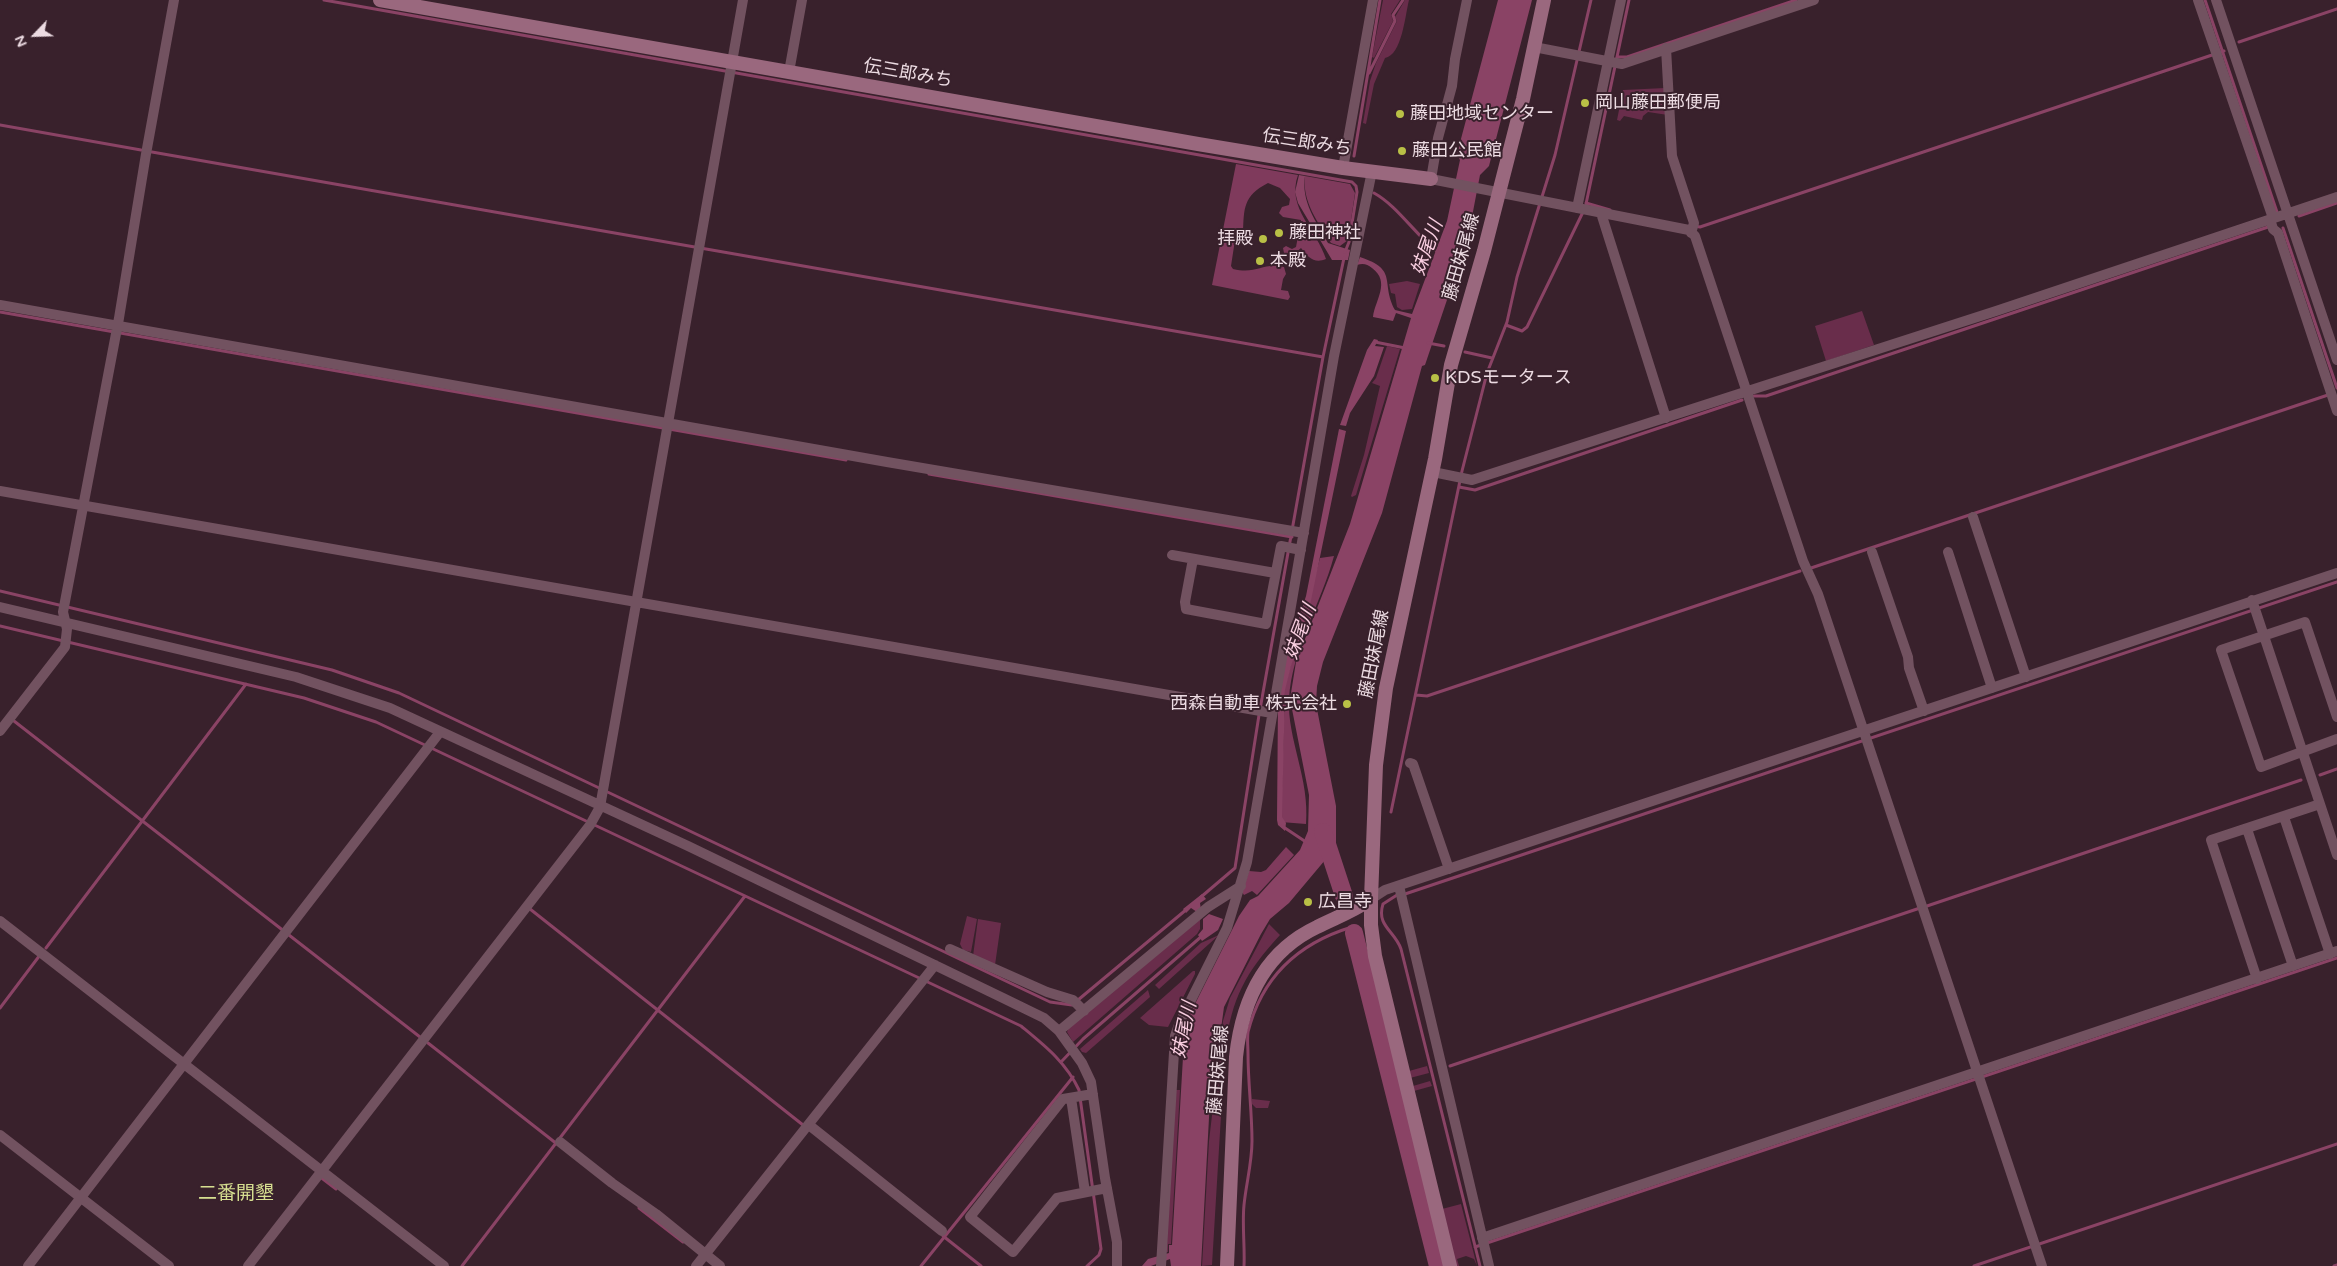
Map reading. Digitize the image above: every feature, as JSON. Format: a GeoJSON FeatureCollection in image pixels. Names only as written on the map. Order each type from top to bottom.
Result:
{"type":"FeatureCollection","features":[{"type":"Feature","properties":{"kind":"street"},"geometry":{"type":"LineString","coordinates":[[0,731],[66,641],[64,605],[116,330],[174,0]]}},
{"type":"Feature","properties":{"kind":"street","name":"伝三郎みち"},"geometry":{"type":"LineString","coordinates":[[380,0],[731,68],[788,72],[1343,168],[1431,179]]}},
{"type":"Feature","properties":{"kind":"street"},"geometry":{"type":"LineString","coordinates":[[248,1266],[592,822],[600,807],[743,0]]}},
{"type":"Feature","properties":{"kind":"street"},"geometry":{"type":"LineString","coordinates":[[788,72],[802,0]]}},
{"type":"Feature","properties":{"kind":"street"},"geometry":{"type":"LineString","coordinates":[[1343,168],[1373,0]]}},
{"type":"Feature","properties":{"kind":"street"},"geometry":{"type":"LineString","coordinates":[[1467,0],[1455,59],[1452,86],[1438,138],[1431,179],[1689,230],[1693,228]]}},
{"type":"Feature","properties":{"kind":"street","name":"藤田妹尾線"},"geometry":{"type":"LineString","coordinates":[[1227,1266],[1236,1057],[1238,1035],[1247,1004],[1263,971],[1279,953],[1316,927],[1350,913],[1371,899],[1379,734],[1386,688],[1433,472],[1451,365],[1499,193],[1544,0]]}},
{"type":"Feature","properties":{"kind":"street"},"geometry":{"type":"LineString","coordinates":[[1582,209],[1613,63],[1621,0]]}},
{"type":"Feature","properties":{"kind":"street"},"geometry":{"type":"LineString","coordinates":[[1534,47],[1613,63],[1666,48],[1814,0]]}},
{"type":"Feature","properties":{"kind":"street"},"geometry":{"type":"LineString","coordinates":[[2198,0],[2210,7],[2276,219],[2278,234],[2337,411]]}},
{"type":"Feature","properties":{"kind":"street"},"geometry":{"type":"LineString","coordinates":[[2210,7],[2216,54],[2276,219],[2337,360]]}},
{"type":"Feature","properties":{"kind":"street"},"geometry":{"type":"LineString","coordinates":[[1666,48],[1672,156],[1695,236],[1803,561],[1818,594],[2042,1266]]}},
{"type":"Feature","properties":{"kind":"street"},"geometry":{"type":"LineString","coordinates":[[1161,1266],[1175,1036],[1180,1022],[1227,928],[1241,886],[1261,790],[1264,712],[1297,531],[1372,171]]}},
{"type":"Feature","properties":{"kind":"street"},"geometry":{"type":"LineString","coordinates":[[1433,472],[1472,480],[1996,311],[2276,219],[2337,197]]}},
{"type":"Feature","properties":{"kind":"street"},"geometry":{"type":"LineString","coordinates":[[1601,213],[1666,418]]}},
{"type":"Feature","properties":{"kind":"street"},"geometry":{"type":"LineString","coordinates":[[0,305],[116,330],[667,427],[1297,531]]}},
{"type":"Feature","properties":{"kind":"street"},"geometry":{"type":"LineString","coordinates":[[0,491],[83,504],[636,605],[1264,712]]}},
{"type":"Feature","properties":{"kind":"street"},"geometry":{"type":"LineString","coordinates":[[1973,517],[2026,677]]}},
{"type":"Feature","properties":{"kind":"street"},"geometry":{"type":"LineString","coordinates":[[1193,559],[1185,602],[1186,609],[1266,624],[1281,546],[1294,548]]}},
{"type":"Feature","properties":{"kind":"street"},"geometry":{"type":"LineString","coordinates":[[1872,552],[1908,657],[1909,668],[1924,711]]}},
{"type":"Feature","properties":{"kind":"street"},"geometry":{"type":"LineString","coordinates":[[1948,552],[1992,688]]}},
{"type":"Feature","properties":{"kind":"street"},"geometry":{"type":"LineString","coordinates":[[1172,555],[1275,573]]}},
{"type":"Feature","properties":{"kind":"street"},"geometry":{"type":"LineString","coordinates":[[1450,1266],[1381,988],[1371,925],[1371,899],[1385,890],[1449,869],[1866,737],[1924,711],[1992,688],[2254,607],[2337,573]]}},
{"type":"Feature","properties":{"kind":"street"},"geometry":{"type":"LineString","coordinates":[[0,607],[296,677],[390,708],[697,851],[1044,1018],[1059,1031],[1087,1072],[1103,1189],[1117,1242],[1117,1266]]}},
{"type":"Feature","properties":{"kind":"street"},"geometry":{"type":"LineString","coordinates":[[2254,607],[2337,855]]}},
{"type":"Feature","properties":{"kind":"street"},"geometry":{"type":"LineString","coordinates":[[2337,717],[2305,622],[2221,650],[2261,767],[2337,739]]}},
{"type":"Feature","properties":{"kind":"street"},"geometry":{"type":"LineString","coordinates":[[28,1266],[440,732]]}},
{"type":"Feature","properties":{"kind":"street"},"geometry":{"type":"LineString","coordinates":[[1410,762],[1413,764],[1449,869]]}},
{"type":"Feature","properties":{"kind":"street"},"geometry":{"type":"LineString","coordinates":[[2257,979],[2211,840],[2320,804]]}},
{"type":"Feature","properties":{"kind":"street"},"geometry":{"type":"LineString","coordinates":[[1483,1241],[1980,1076],[2333,953],[2284,817]]}},
{"type":"Feature","properties":{"kind":"street"},"geometry":{"type":"LineString","coordinates":[[2247,829],[2293,966]]}},
{"type":"Feature","properties":{"kind":"street"},"geometry":{"type":"LineString","coordinates":[[1059,1031],[1078,1005],[1218,899],[1241,886]]}},
{"type":"Feature","properties":{"kind":"street"},"geometry":{"type":"LineString","coordinates":[[1399,886],[1489,1266]]}},
{"type":"Feature","properties":{"kind":"street"},"geometry":{"type":"LineString","coordinates":[[0,921],[320,1174],[444,1266]]}},
{"type":"Feature","properties":{"kind":"street"},"geometry":{"type":"LineString","coordinates":[[950,949],[1078,1005]]}},
{"type":"Feature","properties":{"kind":"street"},"geometry":{"type":"LineString","coordinates":[[702,1259],[935,965]]}},
{"type":"Feature","properties":{"kind":"street"},"geometry":{"type":"LineString","coordinates":[[1090,1095],[1063,1099],[970,1216],[1013,1252],[1057,1198],[1103,1189]]}},
{"type":"Feature","properties":{"kind":"street"},"geometry":{"type":"LineString","coordinates":[[1072,1098],[1086,1192]]}},
{"type":"Feature","properties":{"kind":"street"},"geometry":{"type":"LineString","coordinates":[[809,1124],[942,1231]]}},
{"type":"Feature","properties":{"kind":"street"},"geometry":{"type":"LineString","coordinates":[[0,1134],[169,1266]]}},
{"type":"Feature","properties":{"kind":"street"},"geometry":{"type":"LineString","coordinates":[[560,1142],[612,1183],[656,1214],[702,1259],[720,1266]]}},
{"type":"Feature","properties":{"kind":"shaded area"},"geometry":{"type":"Polygon","coordinates":[[[1383,0],[1400,0],[1391,14],[1393,21],[1374,58],[1372,57],[1383,0]]]}},
{"type":"Feature","properties":{"kind":"shaded area"},"geometry":{"type":"Polygon","coordinates":[[[1405,0],[1409,0],[1402,34],[1395,50],[1385,58],[1374,84],[1366,124],[1363,123],[1370,81],[1376,63],[1397,21],[1395,17],[1405,0]]]}},
{"type":"Feature","properties":{"kind":"shaded area"},"geometry":{"type":"Polygon","coordinates":[[[1665,88],[1668,115],[1648,112],[1643,116],[1642,120],[1624,116],[1620,121],[1617,120],[1623,90],[1665,88]]]}},
{"type":"Feature","properties":{"kind":"shaded area"},"geometry":{"type":"Polygon","coordinates":[[[1236,164],[1298,175],[1295,187],[1299,208],[1322,248],[1326,259],[1315,260],[1309,257],[1301,248],[1293,255],[1288,256],[1284,253],[1283,248],[1286,246],[1292,249],[1296,247],[1301,220],[1283,217],[1279,213],[1282,207],[1289,205],[1290,199],[1280,188],[1268,183],[1254,193],[1246,204],[1243,234],[1235,240],[1231,266],[1233,269],[1248,271],[1270,266],[1284,267],[1286,274],[1281,290],[1288,291],[1290,297],[1288,300],[1212,285],[1236,164]]]}},
{"type":"Feature","properties":{"kind":"shaded area"},"geometry":{"type":"Polygon","coordinates":[[[1305,176],[1350,184],[1355,193],[1348,240],[1340,246],[1331,243],[1308,203],[1305,176]]]}},
{"type":"Feature","properties":{"kind":"shaded area"},"geometry":{"type":"Polygon","coordinates":[[[1407,281],[1420,284],[1412,309],[1402,310],[1397,307],[1395,294],[1391,293],[1389,284],[1407,281]]]}},
{"type":"Feature","properties":{"kind":"shaded area"},"geometry":{"type":"Polygon","coordinates":[[[1862,311],[1874,345],[1826,361],[1815,326],[1862,311]]]}},
{"type":"Feature","properties":{"kind":"shaded area"},"geometry":{"type":"Polygon","coordinates":[[[1387,346],[1400,349],[1356,495],[1352,497],[1380,386],[1372,383],[1376,378],[1387,346]]]}},
{"type":"Feature","properties":{"kind":"shaded area"},"geometry":{"type":"Polygon","coordinates":[[[1334,556],[1295,662],[1289,699],[1291,729],[1305,791],[1306,824],[1281,822],[1285,686],[1320,558],[1334,556]]]}},
{"type":"Feature","properties":{"kind":"shaded area"},"geometry":{"type":"Polygon","coordinates":[[[1286,847],[1294,855],[1257,895],[1252,891],[1244,895],[1242,892],[1249,871],[1261,872],[1266,870],[1286,847]]]}},
{"type":"Feature","properties":{"kind":"shaded area"},"geometry":{"type":"Polygon","coordinates":[[[967,916],[977,919],[971,952],[963,950],[960,944],[967,916]]]}},
{"type":"Feature","properties":{"kind":"shaded area"},"geometry":{"type":"Polygon","coordinates":[[[1200,918],[1200,929],[1197,934],[1073,1042],[1067,1032],[1069,1027],[1200,918]]]}},
{"type":"Feature","properties":{"kind":"shaded area"},"geometry":{"type":"Polygon","coordinates":[[[978,919],[1001,923],[995,965],[973,956],[978,919]]]}},
{"type":"Feature","properties":{"kind":"shaded area"},"geometry":{"type":"Polygon","coordinates":[[[1269,924],[1280,935],[1249,974],[1236,1001],[1228,1031],[1225,1049],[1212,1265],[1202,1266],[1209,1141],[1223,1021],[1230,998],[1269,924]]]}},
{"type":"Feature","properties":{"kind":"shaded area"},"geometry":{"type":"Polygon","coordinates":[[[1219,935],[1159,989],[1155,985],[1201,943],[1219,935]]]}},
{"type":"Feature","properties":{"kind":"shaded area"},"geometry":{"type":"Polygon","coordinates":[[[1195,971],[1195,974],[1168,1027],[1149,1025],[1140,1018],[1195,971]]]}},
{"type":"Feature","properties":{"kind":"shaded area"},"geometry":{"type":"Polygon","coordinates":[[[1148,990],[1150,997],[1086,1053],[1082,1052],[1080,1049],[1148,990]]]}},
{"type":"Feature","properties":{"kind":"shaded area"},"geometry":{"type":"Polygon","coordinates":[[[1427,1066],[1429,1073],[1410,1078],[1409,1071],[1427,1066]]]}},
{"type":"Feature","properties":{"kind":"shaded area"},"geometry":{"type":"Polygon","coordinates":[[[1430,1081],[1432,1086],[1414,1091],[1413,1086],[1430,1081]]]}},
{"type":"Feature","properties":{"kind":"shaded area"},"geometry":{"type":"Polygon","coordinates":[[[1175,1090],[1180,1090],[1171,1244],[1168,1244],[1168,1252],[1166,1252],[1175,1090]]]}},
{"type":"Feature","properties":{"kind":"shaded area"},"geometry":{"type":"Polygon","coordinates":[[[1252,1099],[1270,1101],[1268,1108],[1256,1108],[1252,1104],[1252,1099]]]}},
{"type":"Feature","properties":{"kind":"shaded area"},"geometry":{"type":"Polygon","coordinates":[[[1461,1204],[1477,1266],[1474,1259],[1466,1256],[1457,1259],[1459,1266],[1456,1266],[1442,1209],[1461,1204]]]}},
{"type":"Feature","properties":{"kind":"water","name":"妹尾川"},"geometry":{"type":"Polygon","coordinates":[[[1498,0],[1532,0],[1489,166],[1480,175],[1471,222],[1473,223],[1425,365],[1422,366],[1382,513],[1323,662],[1317,686],[1316,704],[1336,806],[1336,847],[1289,903],[1270,919],[1224,1007],[1217,1058],[1212,1062],[1201,1266],[1171,1266],[1170,1259],[1151,1266],[1142,1266],[1148,1259],[1169,1253],[1169,1245],[1172,1245],[1183,1057],[1177,1056],[1184,1026],[1239,916],[1250,900],[1258,896],[1300,850],[1308,831],[1309,795],[1290,699],[1296,662],[1350,524],[1411,318],[1396,313],[1393,321],[1373,317],[1380,291],[1380,279],[1378,273],[1372,268],[1363,264],[1357,265],[1360,257],[1380,267],[1384,272],[1395,310],[1412,314],[1447,221],[1460,160],[1455,152],[1458,150],[1498,0]]]}},
{"type":"Feature","properties":{"kind":"water"},"geometry":{"type":"Polygon","coordinates":[[[1299,175],[1305,176],[1305,194],[1314,219],[1328,243],[1350,250],[1348,260],[1332,260],[1298,203],[1295,192],[1299,175]]]}},
{"type":"Feature","properties":{"kind":"water"},"geometry":{"type":"Polygon","coordinates":[[[1374,339],[1378,340],[1375,346],[1384,347],[1374,376],[1350,413],[1346,426],[1340,425],[1367,350],[1374,339]]]}},
{"type":"Feature","properties":{"kind":"water"},"geometry":{"type":"Polygon","coordinates":[[[1339,429],[1346,431],[1308,615],[1285,690],[1282,817],[1286,823],[1285,831],[1278,825],[1277,820],[1278,702],[1286,658],[1306,596],[1339,429]]]}},
{"type":"Feature","properties":{"kind":"water"},"geometry":{"type":"Polygon","coordinates":[[[1202,894],[1206,899],[1200,903],[1201,910],[1197,912],[1191,908],[1186,913],[1183,909],[1202,894]]]}},
{"type":"Feature","properties":{"kind":"water"},"geometry":{"type":"Polygon","coordinates":[[[1209,914],[1223,919],[1218,930],[1202,941],[1198,935],[1203,929],[1203,919],[1209,914]]]}},
{"type":"Feature","properties":{"kind":"waterway"},"geometry":{"type":"LineString","coordinates":[[324,0],[1352,182],[1356,186],[1357,192],[1349,242],[1345,252]]}},
{"type":"Feature","properties":{"kind":"waterway"},"geometry":{"type":"LineString","coordinates":[[1354,156],[1380,0]]}},
{"type":"Feature","properties":{"kind":"waterway"},"geometry":{"type":"LineString","coordinates":[[1369,73],[1395,21],[1393,15],[1403,0]]}},
{"type":"Feature","properties":{"kind":"waterway"},"geometry":{"type":"LineString","coordinates":[[1391,812],[1462,471],[1487,373],[1507,322],[1517,277],[1555,155],[1591,0]]}},
{"type":"Feature","properties":{"kind":"waterway"},"geometry":{"type":"LineString","coordinates":[[1586,204],[1629,0]]}},
{"type":"Feature","properties":{"kind":"waterway"},"geometry":{"type":"LineString","coordinates":[[1617,57],[1627,57],[1796,0]]}},
{"type":"Feature","properties":{"kind":"waterway"},"geometry":{"type":"LineString","coordinates":[[2205,0],[2278,215]]}},
{"type":"Feature","properties":{"kind":"waterway"},"geometry":{"type":"LineString","coordinates":[[2239,42],[2337,9]]}},
{"type":"Feature","properties":{"kind":"waterway"},"geometry":{"type":"LineString","coordinates":[[1694,226],[1700,227],[2224,51]]}},
{"type":"Feature","properties":{"kind":"waterway"},"geometry":{"type":"LineString","coordinates":[[0,125],[141,150]]}},
{"type":"Feature","properties":{"kind":"waterway"},"geometry":{"type":"LineString","coordinates":[[152,152],[1323,357]]}},
{"type":"Feature","properties":{"kind":"waterway"},"geometry":{"type":"LineString","coordinates":[[1374,193],[1399,213],[1438,252]]}},
{"type":"Feature","properties":{"kind":"waterway"},"geometry":{"type":"LineString","coordinates":[[1586,203],[1610,210]]}},
{"type":"Feature","properties":{"kind":"waterway"},"geometry":{"type":"LineString","coordinates":[[2299,216],[2337,203]]}},
{"type":"Feature","properties":{"kind":"waterway"},"geometry":{"type":"LineString","coordinates":[[1506,325],[1522,331],[1527,327],[1583,212]]}},
{"type":"Feature","properties":{"kind":"waterway"},"geometry":{"type":"LineString","coordinates":[[1754,396],[1766,396],[2271,226]]}},
{"type":"Feature","properties":{"kind":"waterway"},"geometry":{"type":"LineString","coordinates":[[2283,228],[2337,388]]}},
{"type":"Feature","properties":{"kind":"waterway"},"geometry":{"type":"LineString","coordinates":[[1201,897],[1235,868],[1259,715],[1323,357],[1344,258]]}},
{"type":"Feature","properties":{"kind":"waterway"},"geometry":{"type":"LineString","coordinates":[[0,312],[846,460]]}},
{"type":"Feature","properties":{"kind":"waterway"},"geometry":{"type":"LineString","coordinates":[[1375,342],[1405,348]]}},
{"type":"Feature","properties":{"kind":"waterway"},"geometry":{"type":"LineString","coordinates":[[1428,343],[1444,346]]}},
{"type":"Feature","properties":{"kind":"waterway"},"geometry":{"type":"LineString","coordinates":[[1465,352],[1492,358]]}},
{"type":"Feature","properties":{"kind":"waterway"},"geometry":{"type":"LineString","coordinates":[[1811,568],[2328,395]]}},
{"type":"Feature","properties":{"kind":"waterway"},"geometry":{"type":"LineString","coordinates":[[1459,487],[1475,490],[1742,400]]}},
{"type":"Feature","properties":{"kind":"waterway"},"geometry":{"type":"LineString","coordinates":[[929,474],[1292,537]]}},
{"type":"Feature","properties":{"kind":"waterway"},"geometry":{"type":"LineString","coordinates":[[1416,695],[1427,696],[1800,571]]}},
{"type":"Feature","properties":{"kind":"waterway"},"geometry":{"type":"LineString","coordinates":[[1405,894],[2337,582]]}},
{"type":"Feature","properties":{"kind":"waterway"},"geometry":{"type":"LineString","coordinates":[[0,591],[332,670],[399,693],[1050,1002],[1072,1005],[1187,909]]}},
{"type":"Feature","properties":{"kind":"waterway"},"geometry":{"type":"LineString","coordinates":[[0,626],[304,698],[376,722],[1021,1026],[1061,1062],[1079,1090],[1101,1249],[1099,1255],[1087,1266]]}},
{"type":"Feature","properties":{"kind":"waterway"},"geometry":{"type":"LineString","coordinates":[[46,948],[246,684]]}},
{"type":"Feature","properties":{"kind":"waterway"},"geometry":{"type":"LineString","coordinates":[[14,721],[420,1037]]}},
{"type":"Feature","properties":{"kind":"waterway"},"geometry":{"type":"LineString","coordinates":[[2320,775],[2337,769]]}},
{"type":"Feature","properties":{"kind":"waterway"},"geometry":{"type":"LineString","coordinates":[[1927,906],[2301,780]]}},
{"type":"Feature","properties":{"kind":"waterway"},"geometry":{"type":"LineString","coordinates":[[1282,826],[1306,842]]}},
{"type":"Feature","properties":{"kind":"waterway"},"geometry":{"type":"LineString","coordinates":[[1323,832],[1344,896]]}},
{"type":"Feature","properties":{"kind":"waterway"},"geometry":{"type":"LineString","coordinates":[[1397,895],[1383,904],[1382,918],[1401,949],[1480,1266]]}},
{"type":"Feature","properties":{"kind":"waterway"},"geometry":{"type":"LineString","coordinates":[[462,1266],[745,896]]}},
{"type":"Feature","properties":{"kind":"waterway"},"geometry":{"type":"LineString","coordinates":[[1450,1066],[1920,908]]}},
{"type":"Feature","properties":{"kind":"waterway"},"geometry":{"type":"LineString","coordinates":[[530,909],[803,1125]]}},
{"type":"Feature","properties":{"kind":"waterway"},"geometry":{"type":"LineString","coordinates":[[1244,1266],[1243,1213],[1252,1141],[1248,1032],[1254,1012],[1273,978],[1285,964],[1315,942],[1352,927]]}},
{"type":"Feature","properties":{"kind":"waterway"},"geometry":{"type":"LineString","coordinates":[[1354,933],[1438,1266]]}},
{"type":"Feature","properties":{"kind":"waterway"},"geometry":{"type":"LineString","coordinates":[[1061,1062],[1083,1039],[1202,936]]}},
{"type":"Feature","properties":{"kind":"waterway"},"geometry":{"type":"LineString","coordinates":[[0,1008],[40,955]]}},
{"type":"Feature","properties":{"kind":"waterway"},"geometry":{"type":"LineString","coordinates":[[1475,1247],[2337,958]]}},
{"type":"Feature","properties":{"kind":"waterway"},"geometry":{"type":"LineString","coordinates":[[428,1043],[557,1144]]}},
{"type":"Feature","properties":{"kind":"waterway"},"geometry":{"type":"LineString","coordinates":[[921,1266],[1073,1077]]}},
{"type":"Feature","properties":{"kind":"waterway"},"geometry":{"type":"LineString","coordinates":[[1974,1266],[2337,1144]]}},
{"type":"Feature","properties":{"kind":"waterway"},"geometry":{"type":"LineString","coordinates":[[319,1176],[336,1189]]}},
{"type":"Feature","properties":{"kind":"waterway"},"geometry":{"type":"LineString","coordinates":[[639,1208],[683,1242]]}},
{"type":"Feature","properties":{"kind":"waterway"},"geometry":{"type":"LineString","coordinates":[[943,1236],[981,1266]]}},
{"type":"Feature","properties":{"kind":"place","name":"岡山藤田郵便局"},"geometry":{"type":"Point","coordinates":[1585,103]}},
{"type":"Feature","properties":{"kind":"place","name":"藤田地域センター"},"geometry":{"type":"Point","coordinates":[1400,114]}},
{"type":"Feature","properties":{"kind":"place","name":"藤田公民館"},"geometry":{"type":"Point","coordinates":[1402,151]}},
{"type":"Feature","properties":{"kind":"place","name":"藤田神社"},"geometry":{"type":"Point","coordinates":[1279,233]}},
{"type":"Feature","properties":{"kind":"place","name":"拝殿"},"geometry":{"type":"Point","coordinates":[1263,239]}},
{"type":"Feature","properties":{"kind":"place","name":"本殿"},"geometry":{"type":"Point","coordinates":[1260,261]}},
{"type":"Feature","properties":{"kind":"place","name":"KDSモータース"},"geometry":{"type":"Point","coordinates":[1435,378]}},
{"type":"Feature","properties":{"kind":"place","name":"西森自動車 株式会社"},"geometry":{"type":"Point","coordinates":[1347,704]}},
{"type":"Feature","properties":{"kind":"place","name":"広昌寺"},"geometry":{"type":"Point","coordinates":[1308,902]}},
{"type":"Feature","properties":{"kind":"district","name":"二番開墾"},"geometry":{"type":"Point","coordinates":[236,1194]}}]}
